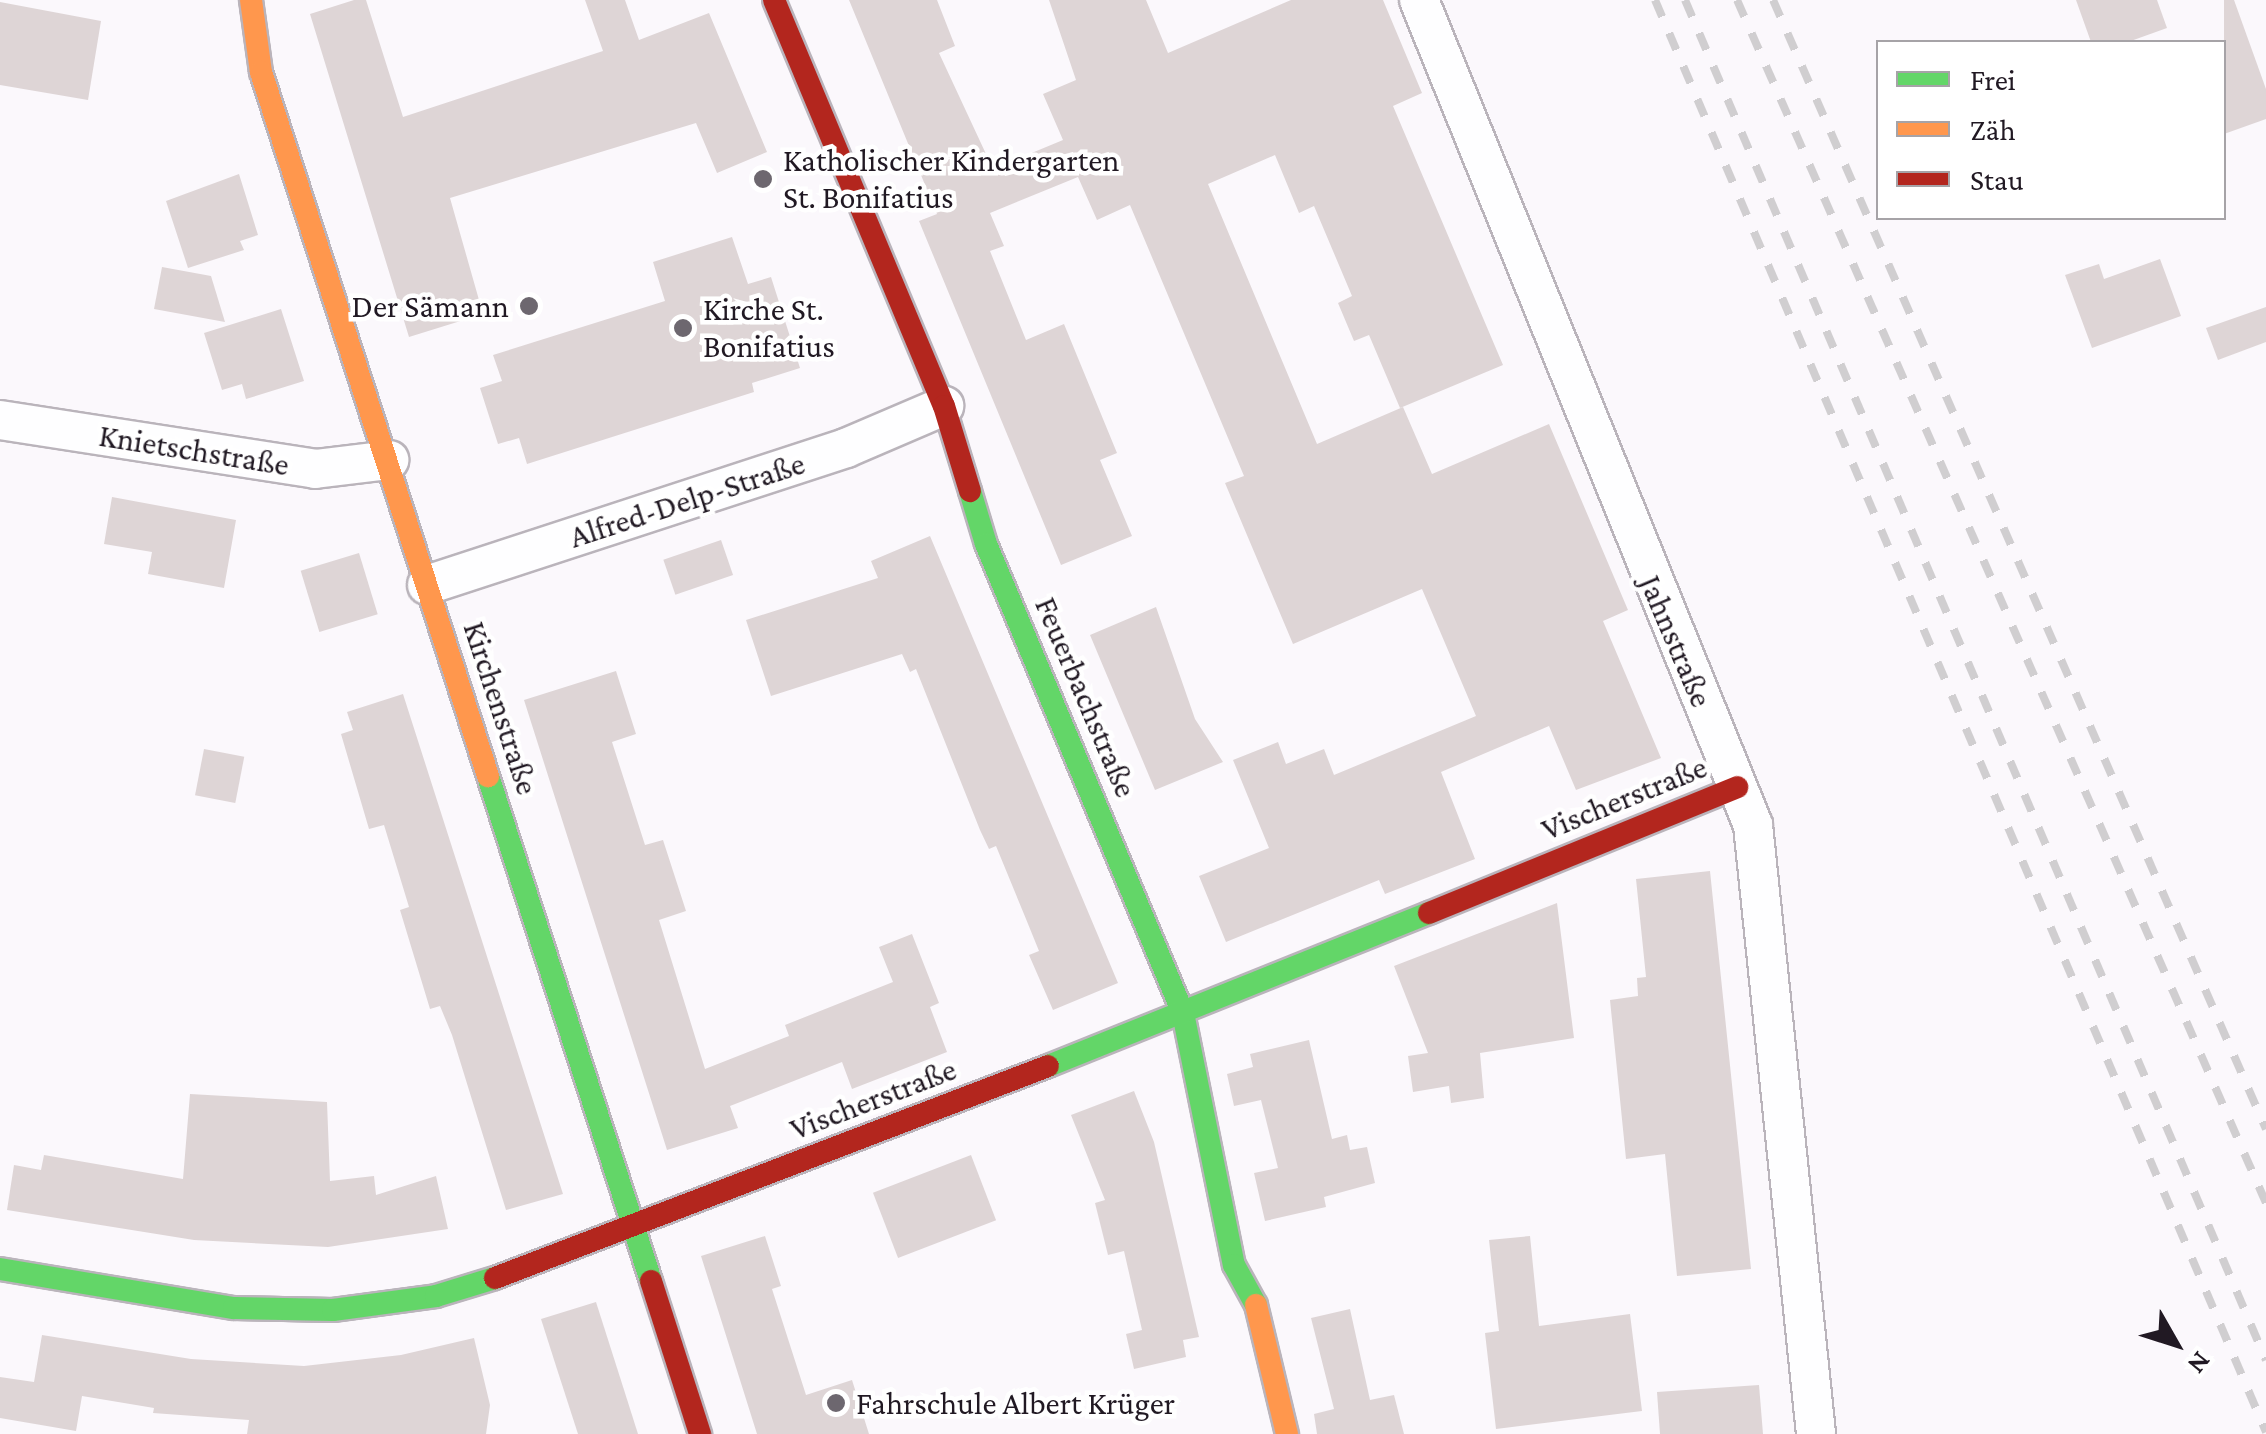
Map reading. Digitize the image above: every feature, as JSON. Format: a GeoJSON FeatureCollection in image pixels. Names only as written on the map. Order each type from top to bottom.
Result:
{"type":"FeatureCollection","features":[{"type":"Feature","properties":{"kind":"street","name":"Kirchenstraße"},"geometry":{"type":"LineString","coordinates":[[251,0],[261,72],[390,460],[700,1434]]}},
{"type":"Feature","properties":{"kind":"street","name":"Feuerbachstraße"},"geometry":{"type":"LineString","coordinates":[[774,0],[944,406],[986,544],[1182,1013],[1234,1265],[1255,1301],[1287,1434]]}},
{"type":"Feature","properties":{"kind":"street","name":"Jahnstraße"},"geometry":{"type":"LineString","coordinates":[[1419,0],[1753,825],[1816,1434]]}},
{"type":"Feature","properties":{"kind":"street","name":"Alfred-Delp-Straße"},"geometry":{"type":"LineString","coordinates":[[427,584],[846,448],[944,406]]}},
{"type":"Feature","properties":{"kind":"street","name":"Knietschstraße"},"geometry":{"type":"LineString","coordinates":[[0,420],[315,469],[390,460]]}},
{"type":"Feature","properties":{"kind":"street","name":"Vischerstraße"},"geometry":{"type":"LineString","coordinates":[[0,1269],[234,1308],[334,1310],[436,1296],[633,1227],[1182,1013],[1737,787]]}},
{"type":"Feature","properties":{"kind":"building"},"geometry":{"type":"Polygon","coordinates":[[[366,0],[403,117],[603,51],[585,0],[625,0],[639,40],[709,13],[767,152],[717,173],[696,123],[450,198],[483,314],[409,337],[310,14],[366,0]]]}},
{"type":"Feature","properties":{"kind":"building"},"geometry":{"type":"Polygon","coordinates":[[[849,0],[937,0],[955,46],[939,53],[993,169],[1063,140],[1043,94],[1076,80],[1049,0],[1146,0],[1168,53],[1291,0],[1383,0],[1422,93],[1393,106],[1503,365],[1400,408],[1369,335],[1354,341],[1338,303],[1352,296],[1314,206],[1299,213],[1275,155],[1208,184],[1317,444],[1403,407],[1432,474],[1549,424],[1628,610],[1603,621],[1661,758],[1576,790],[1549,726],[1441,772],[1475,859],[1385,894],[1379,880],[1226,942],[1199,876],[1269,848],[1233,760],[1278,742],[1286,764],[1324,749],[1334,775],[1476,716],[1422,589],[1293,644],[1225,483],[1244,476],[1130,205],[1097,220],[1078,177],[990,213],[1004,246],[990,251],[1026,340],[1064,324],[1117,453],[1100,460],[1132,536],[1061,565],[919,221],[937,214],[849,0]]]}},
{"type":"Feature","properties":{"kind":"building"},"geometry":{"type":"Polygon","coordinates":[[[2076,0],[2157,0],[2167,28],[2134,40],[2090,40],[2076,0]]]}},
{"type":"Feature","properties":{"kind":"building"},"geometry":{"type":"Polygon","coordinates":[[[2224,0],[2234,0],[2266,89],[2266,119],[2226,133],[2226,40],[2224,0]]]}},
{"type":"Feature","properties":{"kind":"building"},"geometry":{"type":"Polygon","coordinates":[[[0,2],[101,21],[88,100],[0,85],[0,2]]]}},
{"type":"Feature","properties":{"kind":"building"},"geometry":{"type":"Polygon","coordinates":[[[239,174],[258,235],[240,241],[244,250],[188,268],[166,201],[239,174]]]}},
{"type":"Feature","properties":{"kind":"building","name":"Kirche St. Bonifatius"},"geometry":{"type":"Polygon","coordinates":[[[732,237],[748,284],[771,277],[800,368],[752,383],[754,392],[527,464],[519,438],[498,444],[480,388],[502,381],[493,355],[665,301],[653,262],[732,237]]]}},
{"type":"Feature","properties":{"kind":"building"},"geometry":{"type":"Polygon","coordinates":[[[2160,259],[2181,316],[2092,348],[2065,275],[2099,264],[2104,279],[2160,259]]]}},
{"type":"Feature","properties":{"kind":"building"},"geometry":{"type":"Polygon","coordinates":[[[162,267],[211,276],[225,322],[154,309],[162,267]]]}},
{"type":"Feature","properties":{"kind":"building"},"geometry":{"type":"Polygon","coordinates":[[[2266,307],[2266,342],[2218,360],[2206,328],[2266,307]]]}},
{"type":"Feature","properties":{"kind":"building"},"geometry":{"type":"Polygon","coordinates":[[[281,309],[304,381],[246,399],[242,384],[222,390],[204,333],[281,309]]]}},
{"type":"Feature","properties":{"kind":"building"},"geometry":{"type":"Polygon","coordinates":[[[112,497],[236,520],[224,588],[148,574],[152,552],[104,544],[112,497]]]}},
{"type":"Feature","properties":{"kind":"building"},"geometry":{"type":"Polygon","coordinates":[[[930,536],[1118,983],[1053,1010],[1029,955],[1039,951],[996,846],[989,849],[980,830],[916,669],[910,672],[902,654],[771,696],[746,620],[878,578],[871,561],[930,536]]]}},
{"type":"Feature","properties":{"kind":"building"},"geometry":{"type":"Polygon","coordinates":[[[721,540],[733,575],[675,595],[663,560],[721,540]]]}},
{"type":"Feature","properties":{"kind":"building"},"geometry":{"type":"Polygon","coordinates":[[[359,553],[378,614],[319,632],[301,571],[359,553]]]}},
{"type":"Feature","properties":{"kind":"building"},"geometry":{"type":"Polygon","coordinates":[[[1156,607],[1195,719],[1223,762],[1155,790],[1090,635],[1156,607]]]}},
{"type":"Feature","properties":{"kind":"building"},"geometry":{"type":"Polygon","coordinates":[[[616,671],[636,734],[612,742],[645,845],[663,840],[686,911],[659,920],[705,1069],[789,1036],[785,1025],[893,982],[879,947],[912,934],[939,1003],[930,1007],[947,1052],[852,1089],[842,1062],[730,1106],[738,1128],[667,1150],[524,700],[616,671]]]}},
{"type":"Feature","properties":{"kind":"building"},"geometry":{"type":"Polygon","coordinates":[[[403,694],[563,1194],[506,1210],[452,1035],[440,1006],[430,1009],[400,910],[409,907],[384,825],[369,829],[341,734],[353,730],[347,712],[403,694]]]}},
{"type":"Feature","properties":{"kind":"building"},"geometry":{"type":"Polygon","coordinates":[[[204,749],[244,757],[235,803],[195,795],[204,749]]]}},
{"type":"Feature","properties":{"kind":"building"},"geometry":{"type":"Polygon","coordinates":[[[1710,871],[1751,1269],[1677,1276],[1665,1154],[1626,1159],[1610,1000],[1638,996],[1637,978],[1646,977],[1636,879],[1710,871]]]}},
{"type":"Feature","properties":{"kind":"building"},"geometry":{"type":"Polygon","coordinates":[[[1557,903],[1574,1038],[1480,1053],[1484,1098],[1451,1103],[1449,1086],[1413,1092],[1408,1056],[1428,1053],[1394,966],[1557,903]]]}},
{"type":"Feature","properties":{"kind":"building"},"geometry":{"type":"Polygon","coordinates":[[[1309,1040],[1332,1139],[1347,1135],[1350,1150],[1367,1147],[1375,1183],[1324,1197],[1326,1207],[1265,1221],[1254,1173],[1278,1168],[1261,1100],[1234,1106],[1227,1074],[1253,1067],[1250,1054],[1309,1040]]]}},
{"type":"Feature","properties":{"kind":"building"},"geometry":{"type":"Polygon","coordinates":[[[1134,1091],[1154,1142],[1199,1337],[1183,1340],[1186,1357],[1134,1369],[1126,1334],[1142,1330],[1124,1251],[1108,1255],[1095,1203],[1105,1200],[1071,1115],[1134,1091]]]}},
{"type":"Feature","properties":{"kind":"building"},"geometry":{"type":"Polygon","coordinates":[[[190,1094],[327,1102],[330,1181],[374,1176],[376,1195],[436,1176],[448,1229],[328,1247],[194,1240],[7,1210],[14,1165],[41,1170],[44,1155],[183,1179],[190,1094]]]}},
{"type":"Feature","properties":{"kind":"building"},"geometry":{"type":"Polygon","coordinates":[[[971,1155],[996,1220],[898,1258],[873,1193],[971,1155]]]}},
{"type":"Feature","properties":{"kind":"building"},"geometry":{"type":"Polygon","coordinates":[[[765,1236],[781,1286],[772,1289],[806,1395],[852,1380],[869,1434],[757,1434],[701,1256],[765,1236]]]}},
{"type":"Feature","properties":{"kind":"building"},"geometry":{"type":"Polygon","coordinates":[[[1530,1236],[1539,1326],[1630,1314],[1642,1411],[1496,1429],[1485,1333],[1499,1331],[1489,1240],[1530,1236]]]}},
{"type":"Feature","properties":{"kind":"building"},"geometry":{"type":"Polygon","coordinates":[[[596,1302],[638,1434],[578,1434],[541,1319],[596,1302]]]}},
{"type":"Feature","properties":{"kind":"building"},"geometry":{"type":"Polygon","coordinates":[[[1350,1309],[1370,1400],[1394,1395],[1404,1434],[1317,1434],[1314,1414],[1334,1409],[1311,1318],[1350,1309]]]}},
{"type":"Feature","properties":{"kind":"building"},"geometry":{"type":"Polygon","coordinates":[[[42,1335],[191,1359],[304,1366],[401,1355],[474,1338],[490,1405],[486,1434],[247,1434],[249,1420],[153,1413],[154,1408],[82,1396],[76,1431],[0,1418],[0,1377],[34,1382],[42,1335]]]}},
{"type":"Feature","properties":{"kind":"building"},"geometry":{"type":"Polygon","coordinates":[[[1759,1385],[1763,1434],[1660,1434],[1657,1392],[1759,1385]]]}},
{"type":"Feature","properties":{"kind":"railway"},"geometry":{"type":"LineString","coordinates":[[1655,0],[2266,1432]]}},
{"type":"Feature","properties":{"kind":"railway"},"geometry":{"type":"LineString","coordinates":[[1685,0],[2266,1360]]}},
{"type":"Feature","properties":{"kind":"railway"},"geometry":{"type":"LineString","coordinates":[[1737,0],[2266,1203]]}},
{"type":"Feature","properties":{"kind":"railway"},"geometry":{"type":"LineString","coordinates":[[1773,0],[2266,1129]]}},
{"type":"Feature","properties":{"kind":"traffic: fast"},"geometry":{"type":"LineString","coordinates":[[970,491],[986,544],[1183,1013],[1234,1265],[1256,1305]]}},
{"type":"Feature","properties":{"kind":"traffic: fast"},"geometry":{"type":"LineString","coordinates":[[488,776],[651,1281]]}},
{"type":"Feature","properties":{"kind":"traffic: fast"},"geometry":{"type":"LineString","coordinates":[[1048,1066],[1429,913]]}},
{"type":"Feature","properties":{"kind":"traffic: fast"},"geometry":{"type":"LineString","coordinates":[[0,1269],[234,1308],[333,1310],[436,1296],[495,1278]]}},
{"type":"Feature","properties":{"kind":"traffic: slow"},"geometry":{"type":"LineString","coordinates":[[251,0],[261,72],[488,776]]}},
{"type":"Feature","properties":{"kind":"traffic: slow"},"geometry":{"type":"LineString","coordinates":[[1256,1305],[1287,1434]]}},
{"type":"Feature","properties":{"kind":"traffic: jam"},"geometry":{"type":"LineString","coordinates":[[774,0],[944,406],[970,491]]}},
{"type":"Feature","properties":{"kind":"traffic: jam"},"geometry":{"type":"LineString","coordinates":[[1429,913],[1737,787]]}},
{"type":"Feature","properties":{"kind":"traffic: jam"},"geometry":{"type":"LineString","coordinates":[[495,1278],[1048,1066]]}},
{"type":"Feature","properties":{"kind":"traffic: jam"},"geometry":{"type":"LineString","coordinates":[[651,1281],[700,1434]]}},
{"type":"Feature","properties":{"kind":"place","name":"Katholischer Kindergarten St. Bonifatius"},"geometry":{"type":"Point","coordinates":[763,179]}},
{"type":"Feature","properties":{"kind":"place","name":"Der Sämann"},"geometry":{"type":"Point","coordinates":[529,306]}},
{"type":"Feature","properties":{"kind":"place","name":"Kirche St. Bonifatius"},"geometry":{"type":"Point","coordinates":[683,328]}},
{"type":"Feature","properties":{"kind":"place","name":"Fahrschule Albert Krüger"},"geometry":{"type":"Point","coordinates":[836,1403]}}]}
